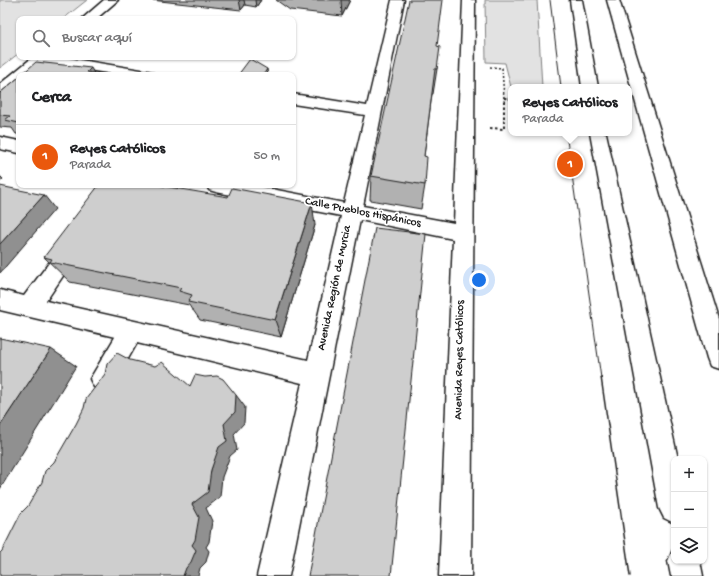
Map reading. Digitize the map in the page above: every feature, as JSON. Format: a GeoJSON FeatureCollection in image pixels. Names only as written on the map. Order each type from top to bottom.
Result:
{"type":"FeatureCollection","features":[{"type":"Feature","properties":{"kind":"street"},"geometry":{"type":"LineString","coordinates":[[92,16],[112,0]]}},
{"type":"Feature","properties":{"kind":"street","name":"Avenida Región de Murcia"},"geometry":{"type":"LineString","coordinates":[[272,576],[398,0]]}},
{"type":"Feature","properties":{"kind":"street","name":"Avenida Reyes Católicos"},"geometry":{"type":"LineString","coordinates":[[455,576],[469,0]]}},
{"type":"Feature","properties":{"kind":"street"},"geometry":{"type":"LineString","coordinates":[[576,0],[590,84]]}},
{"type":"Feature","properties":{"kind":"street"},"geometry":{"type":"LineString","coordinates":[[613,0],[719,358]]}},
{"type":"Feature","properties":{"kind":"street"},"geometry":{"type":"LineString","coordinates":[[25,72],[40,60]]}},
{"type":"Feature","properties":{"kind":"street"},"geometry":{"type":"LineString","coordinates":[[54,60],[128,72]]}},
{"type":"Feature","properties":{"kind":"street"},"geometry":{"type":"LineString","coordinates":[[0,92],[16,79]]}},
{"type":"Feature","properties":{"kind":"street"},"geometry":{"type":"LineString","coordinates":[[296,99],[374,112]]}},
{"type":"Feature","properties":{"kind":"street"},"geometry":{"type":"LineString","coordinates":[[598,136],[604,171],[649,379],[671,493]]}},
{"type":"Feature","properties":{"kind":"street"},"geometry":{"type":"LineString","coordinates":[[0,143],[16,146]]}},
{"type":"Feature","properties":{"kind":"street","name":"Calle Pueblos Hispánicos"},"geometry":{"type":"LineString","coordinates":[[232,188],[463,233]]}},
{"type":"Feature","properties":{"kind":"street"},"geometry":{"type":"LineString","coordinates":[[29,306],[86,230]]}},
{"type":"Feature","properties":{"kind":"street"},"geometry":{"type":"LineString","coordinates":[[0,300],[316,374]]}},
{"type":"Feature","properties":{"kind":"street"},"geometry":{"type":"LineString","coordinates":[[92,399],[132,330]]}},
{"type":"Feature","properties":{"kind":"street"},"geometry":{"type":"LineString","coordinates":[[685,564],[687,576]]}},
{"type":"Feature","properties":{"kind":"path"},"geometry":{"type":"LineString","coordinates":[[466,125],[504,129],[502,68],[467,66]]}},
{"type":"Feature","properties":{"kind":"path"},"geometry":{"type":"LineString","coordinates":[[504,98],[508,99]]}},
{"type":"Feature","properties":{"kind":"shaded area"},"geometry":{"type":"Polygon","coordinates":[[[0,0],[87,0],[67,16],[16,16],[16,55],[0,68],[0,0]]]}},
{"type":"Feature","properties":{"kind":"shaded area"},"geometry":{"type":"Polygon","coordinates":[[[485,0],[537,0],[542,84],[510,84],[505,63],[486,62],[485,0]]]}},
{"type":"Feature","properties":{"kind":"building"},"geometry":{"type":"Polygon","coordinates":[[[409,0],[443,0],[437,46],[440,47],[437,69],[435,69],[424,156],[427,157],[425,185],[371,176],[409,0]]]}},
{"type":"Feature","properties":{"kind":"building"},"geometry":{"type":"Polygon","coordinates":[[[249,60],[267,69],[265,72],[240,72],[249,60]]]}},
{"type":"Feature","properties":{"kind":"building"},"geometry":{"type":"Polygon","coordinates":[[[36,62],[91,68],[87,72],[24,72],[36,62]]]}},
{"type":"Feature","properties":{"kind":"building"},"geometry":{"type":"Polygon","coordinates":[[[16,80],[16,122],[5,120],[10,116],[0,115],[0,93],[16,80]]]}},
{"type":"Feature","properties":{"kind":"building"},"geometry":{"type":"Polygon","coordinates":[[[0,186],[44,195],[0,244],[0,186]]]}},
{"type":"Feature","properties":{"kind":"building"},"geometry":{"type":"Polygon","coordinates":[[[97,188],[175,188],[228,197],[232,188],[312,203],[275,320],[188,302],[192,295],[179,291],[181,288],[50,262],[52,259],[44,257],[97,188]]]}},
{"type":"Feature","properties":{"kind":"building"},"geometry":{"type":"Polygon","coordinates":[[[375,228],[426,234],[391,576],[308,576],[375,228]]]}},
{"type":"Feature","properties":{"kind":"building"},"geometry":{"type":"Polygon","coordinates":[[[0,338],[51,349],[0,426],[0,338]]]}},
{"type":"Feature","properties":{"kind":"building"},"geometry":{"type":"Polygon","coordinates":[[[117,353],[130,360],[155,366],[162,362],[190,386],[195,375],[205,377],[217,376],[223,379],[236,395],[235,412],[224,424],[227,441],[219,447],[211,470],[208,492],[192,504],[199,517],[195,540],[192,545],[196,550],[191,562],[186,568],[183,576],[0,576],[0,553],[21,513],[28,506],[42,482],[45,471],[54,462],[76,424],[84,408],[86,399],[105,374],[107,364],[117,353]]]}},
{"type":"Feature","properties":{"kind":"tram line"},"geometry":{"type":"LineString","coordinates":[[550,0],[561,84]]}},
{"type":"Feature","properties":{"kind":"tram line"},"geometry":{"type":"LineString","coordinates":[[566,136],[601,378]]}},
{"type":"Feature","properties":{"kind":"tram line"},"geometry":{"type":"LineString","coordinates":[[601,377],[630,576]]}},
{"type":"Feature","properties":{"kind":"place","name":"Reyes Católicos"},"geometry":{"type":"Point","coordinates":[570,164]}}]}
